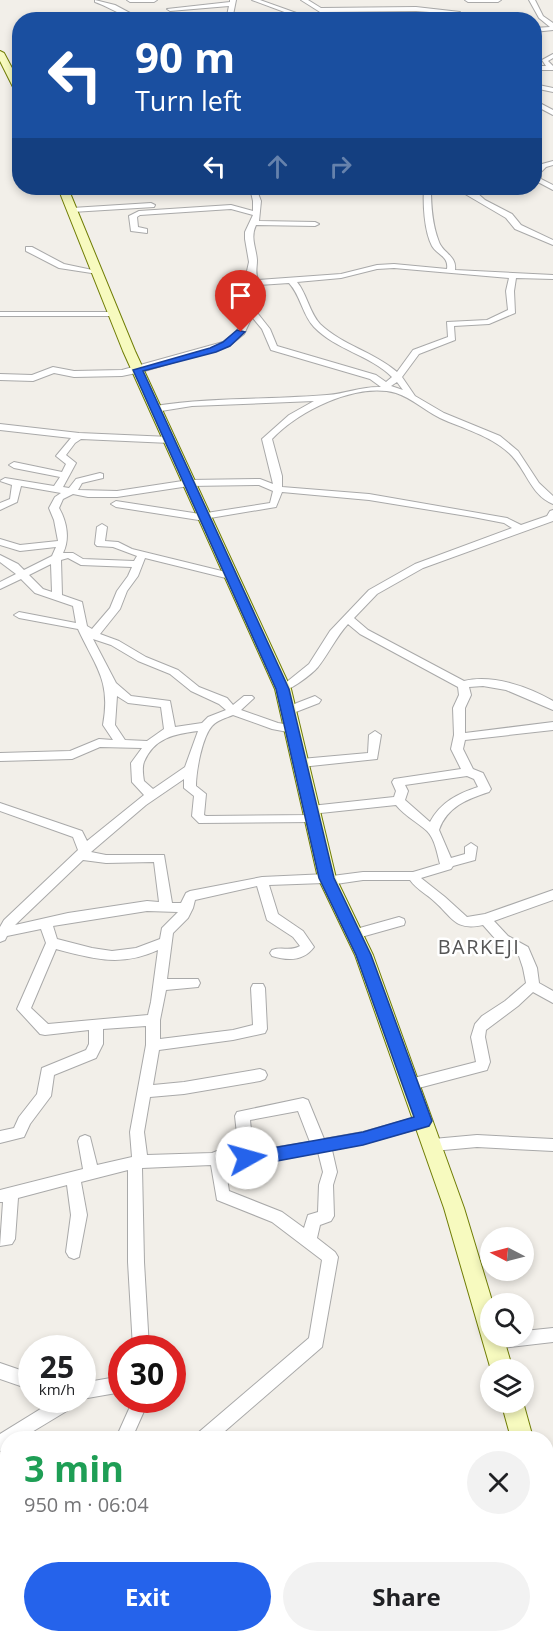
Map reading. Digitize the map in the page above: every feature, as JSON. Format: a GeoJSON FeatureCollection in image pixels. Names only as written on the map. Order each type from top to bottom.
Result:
{"type":"FeatureCollection","features":[{"type":"Feature","properties":{"kind":"street"},"geometry":{"type":"LineString","coordinates":[[89,0],[100,1],[125,12]]}},
{"type":"Feature","properties":{"kind":"street"},"geometry":{"type":"LineString","coordinates":[[130,0],[154,0]]}},
{"type":"Feature","properties":{"kind":"street"},"geometry":{"type":"LineString","coordinates":[[255,0],[290,12]]}},
{"type":"Feature","properties":{"kind":"street"},"geometry":{"type":"LineString","coordinates":[[304,0],[320,10],[458,9],[454,12]]}},
{"type":"Feature","properties":{"kind":"street"},"geometry":{"type":"LineString","coordinates":[[415,0],[416,9]]}},
{"type":"Feature","properties":{"kind":"street"},"geometry":{"type":"LineString","coordinates":[[468,0],[498,0]]}},
{"type":"Feature","properties":{"kind":"street"},"geometry":{"type":"LineString","coordinates":[[170,9],[233,2]]}},
{"type":"Feature","properties":{"kind":"street"},"geometry":{"type":"LineString","coordinates":[[0,53],[12,77]]}},
{"type":"Feature","properties":{"kind":"street"},"geometry":{"type":"LineString","coordinates":[[551,68],[545,60],[553,56]]}},
{"type":"Feature","properties":{"kind":"street"},"geometry":{"type":"LineString","coordinates":[[544,107],[553,107]]}},
{"type":"Feature","properties":{"kind":"street"},"geometry":{"type":"LineString","coordinates":[[544,107],[553,113]]}},
{"type":"Feature","properties":{"kind":"street"},"geometry":{"type":"LineString","coordinates":[[66,195],[155,409],[283,689],[328,879],[364,955],[433,1146],[480,1296]]}},
{"type":"Feature","properties":{"kind":"street"},"geometry":{"type":"LineString","coordinates":[[0,377],[33,378],[53,370],[74,374],[122,373],[226,344],[241,332],[257,291],[251,271],[253,262],[249,239],[249,232],[255,219],[257,201],[255,195]]}},
{"type":"Feature","properties":{"kind":"street"},"geometry":{"type":"LineString","coordinates":[[427,195],[428,214],[436,246],[447,254],[452,264],[451,271]]}},
{"type":"Feature","properties":{"kind":"street"},"geometry":{"type":"LineString","coordinates":[[472,195],[509,216],[518,227],[553,243]]}},
{"type":"Feature","properties":{"kind":"street"},"geometry":{"type":"LineString","coordinates":[[72,210],[141,205],[178,205],[197,208]]}},
{"type":"Feature","properties":{"kind":"street"},"geometry":{"type":"LineString","coordinates":[[144,231],[134,229],[136,214],[197,208],[231,207],[255,219],[315,224]]}},
{"type":"Feature","properties":{"kind":"street"},"geometry":{"type":"LineString","coordinates":[[29,249],[62,266],[98,272]]}},
{"type":"Feature","properties":{"kind":"street"},"geometry":{"type":"LineString","coordinates":[[255,283],[341,276],[377,267],[394,266],[553,277]]}},
{"type":"Feature","properties":{"kind":"street"},"geometry":{"type":"LineString","coordinates":[[385,386],[398,377],[416,352],[452,338],[450,324],[489,322],[512,311],[510,291],[513,275]]}},
{"type":"Feature","properties":{"kind":"street"},"geometry":{"type":"LineString","coordinates":[[292,281],[301,292],[305,308],[317,325],[391,369],[406,385],[411,397]]}},
{"type":"Feature","properties":{"kind":"street"},"geometry":{"type":"LineString","coordinates":[[251,310],[266,329],[274,348],[373,377],[385,386],[411,397],[441,415],[496,438],[515,453],[535,485],[553,501]]}},
{"type":"Feature","properties":{"kind":"street"},"geometry":{"type":"LineString","coordinates":[[0,314],[115,314]]}},
{"type":"Feature","properties":{"kind":"street"},"geometry":{"type":"LineString","coordinates":[[116,504],[205,517],[273,505],[279,489],[278,471],[268,451],[267,440],[286,420],[311,407],[364,390],[397,391]]}},
{"type":"Feature","properties":{"kind":"street"},"geometry":{"type":"LineString","coordinates":[[155,409],[192,403],[304,397],[336,398]]}},
{"type":"Feature","properties":{"kind":"street"},"geometry":{"type":"LineString","coordinates":[[0,427],[79,436],[170,440]]}},
{"type":"Feature","properties":{"kind":"street"},"geometry":{"type":"LineString","coordinates":[[59,488],[58,485],[71,463],[61,456],[72,441],[79,436]]}},
{"type":"Feature","properties":{"kind":"street"},"geometry":{"type":"LineString","coordinates":[[14,465],[64,475]]}},
{"type":"Feature","properties":{"kind":"street"},"geometry":{"type":"LineString","coordinates":[[57,597],[56,558],[63,543],[59,532],[60,517],[54,508],[61,495],[71,492],[79,482],[100,476]]}},
{"type":"Feature","properties":{"kind":"street"},"geometry":{"type":"LineString","coordinates":[[5,481],[59,488],[71,492],[117,494],[189,483],[260,482],[279,489],[369,497],[473,514],[507,521],[520,529]]}},
{"type":"Feature","properties":{"kind":"street"},"geometry":{"type":"LineString","coordinates":[[0,507],[14,500],[17,483]]}},
{"type":"Feature","properties":{"kind":"street"},"geometry":{"type":"LineString","coordinates":[[283,689],[313,666],[325,651],[334,633],[373,592],[419,566],[551,518],[553,513]]}},
{"type":"Feature","properties":{"kind":"street"},"geometry":{"type":"LineString","coordinates":[[102,527],[100,544],[115,544],[139,559]]}},
{"type":"Feature","properties":{"kind":"street"},"geometry":{"type":"LineString","coordinates":[[0,542],[20,548],[63,543]]}},
{"type":"Feature","properties":{"kind":"street"},"geometry":{"type":"LineString","coordinates":[[0,586],[56,558],[69,555],[81,562],[139,559],[194,566],[230,576]]}},
{"type":"Feature","properties":{"kind":"street"},"geometry":{"type":"LineString","coordinates":[[194,566],[211,563],[222,556]]}},
{"type":"Feature","properties":{"kind":"street"},"geometry":{"type":"LineString","coordinates":[[0,558],[22,574],[39,591],[78,604],[82,627],[111,681],[112,709],[109,724],[121,743]]}},
{"type":"Feature","properties":{"kind":"street"},"geometry":{"type":"LineString","coordinates":[[93,635],[115,609],[139,559]]}},
{"type":"Feature","properties":{"kind":"street"},"geometry":{"type":"LineString","coordinates":[[19,615],[82,627],[93,635],[115,643],[142,659],[164,666],[195,689],[223,701],[233,711],[276,726],[293,729]]}},
{"type":"Feature","properties":{"kind":"street"},"geometry":{"type":"LineString","coordinates":[[349,619],[364,632],[463,685]]}},
{"type":"Feature","properties":{"kind":"street"},"geometry":{"type":"LineString","coordinates":[[463,685],[472,681],[493,684],[542,699],[553,706]]}},
{"type":"Feature","properties":{"kind":"street"},"geometry":{"type":"LineString","coordinates":[[463,685],[465,695],[460,700],[458,712],[462,737],[458,749],[468,772]]}},
{"type":"Feature","properties":{"kind":"street"},"geometry":{"type":"LineString","coordinates":[[112,686],[128,699],[166,704],[170,731]]}},
{"type":"Feature","properties":{"kind":"street"},"geometry":{"type":"LineString","coordinates":[[248,698],[233,711],[212,720],[205,726],[190,769],[190,788],[200,794],[198,816],[203,820],[311,814],[399,801]]}},
{"type":"Feature","properties":{"kind":"street"},"geometry":{"type":"LineString","coordinates":[[288,711],[315,700]]}},
{"type":"Feature","properties":{"kind":"street"},"geometry":{"type":"LineString","coordinates":[[152,795],[138,782],[137,762],[151,745],[170,731],[205,726]]}},
{"type":"Feature","properties":{"kind":"street"},"geometry":{"type":"LineString","coordinates":[[462,737],[500,734],[531,726],[553,726]]}},
{"type":"Feature","properties":{"kind":"street"},"geometry":{"type":"LineString","coordinates":[[301,763],[373,756],[375,735]]}},
{"type":"Feature","properties":{"kind":"street"},"geometry":{"type":"LineString","coordinates":[[0,757],[72,755],[99,742],[151,745]]}},
{"type":"Feature","properties":{"kind":"street"},"geometry":{"type":"LineString","coordinates":[[1,935],[9,923],[83,853],[152,795],[190,769]]}},
{"type":"Feature","properties":{"kind":"street"},"geometry":{"type":"LineString","coordinates":[[399,801],[402,791],[398,782],[468,772],[479,776],[485,789],[454,801],[439,815],[433,830]]}},
{"type":"Feature","properties":{"kind":"street"},"geometry":{"type":"LineString","coordinates":[[399,801],[409,812],[433,830],[442,848],[446,864]]}},
{"type":"Feature","properties":{"kind":"street"},"geometry":{"type":"LineString","coordinates":[[0,807],[78,834],[83,853]]}},
{"type":"Feature","properties":{"kind":"street"},"geometry":{"type":"LineString","coordinates":[[140,1335],[136,1262],[138,1163],[136,1132],[153,1045],[153,1020],[160,985],[166,930],[187,908],[190,896],[262,881],[413,876],[440,870],[447,866],[446,864],[471,857],[471,847]]}},
{"type":"Feature","properties":{"kind":"street"},"geometry":{"type":"LineString","coordinates":[[83,853],[106,859],[160,858],[159,867],[166,895],[165,908]]}},
{"type":"Feature","properties":{"kind":"street"},"geometry":{"type":"LineString","coordinates":[[413,876],[418,885],[430,890],[461,920],[468,923],[485,919],[539,897],[553,895]]}},
{"type":"Feature","properties":{"kind":"street"},"geometry":{"type":"LineString","coordinates":[[262,881],[272,917],[298,934],[308,947],[295,955],[277,952]]}},
{"type":"Feature","properties":{"kind":"street"},"geometry":{"type":"LineString","coordinates":[[1,935],[45,923],[147,906],[187,908]]}},
{"type":"Feature","properties":{"kind":"street"},"geometry":{"type":"LineString","coordinates":[[411,1084],[482,1066],[484,1061],[478,1029],[532,985],[530,968],[523,950],[503,939],[485,919]]}},
{"type":"Feature","properties":{"kind":"street"},"geometry":{"type":"LineString","coordinates":[[354,934],[399,922]]}},
{"type":"Feature","properties":{"kind":"street"},"geometry":{"type":"LineString","coordinates":[[45,923],[52,943],[45,965],[24,1009],[45,1030],[153,1020]]}},
{"type":"Feature","properties":{"kind":"street"},"geometry":{"type":"LineString","coordinates":[[52,943],[95,954],[120,955],[133,954],[164,942]]}},
{"type":"Feature","properties":{"kind":"street"},"geometry":{"type":"LineString","coordinates":[[160,985],[193,983]]}},
{"type":"Feature","properties":{"kind":"street"},"geometry":{"type":"LineString","coordinates":[[532,985],[553,998]]}},
{"type":"Feature","properties":{"kind":"street"},"geometry":{"type":"LineString","coordinates":[[153,1045],[233,1035],[260,1029],[258,988]]}},
{"type":"Feature","properties":{"kind":"street"},"geometry":{"type":"LineString","coordinates":[[0,1137],[19,1133],[24,1121],[44,1096],[47,1072],[91,1054],[96,1044],[96,1024]]}},
{"type":"Feature","properties":{"kind":"street"},"geometry":{"type":"LineString","coordinates":[[144,1092],[184,1088],[260,1075]]}},
{"type":"Feature","properties":{"kind":"street"},"geometry":{"type":"LineString","coordinates":[[247,1158],[242,1116],[303,1104],[330,1172],[326,1185],[326,1216],[313,1220],[309,1241]]}},
{"type":"Feature","properties":{"kind":"street"},"geometry":{"type":"LineString","coordinates":[[0,1239],[7,1239],[6,1195],[91,1172],[138,1163],[218,1157],[261,1157],[363,1138],[424,1121]]}},
{"type":"Feature","properties":{"kind":"street"},"geometry":{"type":"LineString","coordinates":[[85,1141],[91,1172]]}},
{"type":"Feature","properties":{"kind":"street"},"geometry":{"type":"LineString","coordinates":[[433,1146],[477,1141],[553,1145]]}},
{"type":"Feature","properties":{"kind":"street"},"geometry":{"type":"LineString","coordinates":[[213,1431],[316,1342],[330,1257],[277,1217],[222,1195],[218,1157]]}},
{"type":"Feature","properties":{"kind":"street"},"geometry":{"type":"LineString","coordinates":[[73,1177],[79,1215],[75,1252]]}},
{"type":"Feature","properties":{"kind":"street"},"geometry":{"type":"LineString","coordinates":[[534,1335],[553,1335]]}},
{"type":"Feature","properties":{"kind":"street"},"geometry":{"type":"LineString","coordinates":[[0,1371],[18,1377]]}},
{"type":"Feature","properties":{"kind":"street"},"geometry":{"type":"LineString","coordinates":[[19,1431],[48,1413]]}},
{"type":"Feature","properties":{"kind":"street"},"geometry":{"type":"LineString","coordinates":[[127,1431],[135,1413]]}},
{"type":"Feature","properties":{"kind":"street"},"geometry":{"type":"LineString","coordinates":[[515,1413],[520,1431]]}},
{"type":"Feature","properties":{"kind":"district","name":"BARKEJI"},"geometry":{"type":"Point","coordinates":[479,947]}},
{"type":"Feature","properties":{"kind":"route"},"geometry":{"type":"LineString","coordinates":[[241,332],[234,339],[213,350],[138,370],[283,689],[327,878],[364,955],[424,1121],[363,1138],[247,1158]]}}]}
